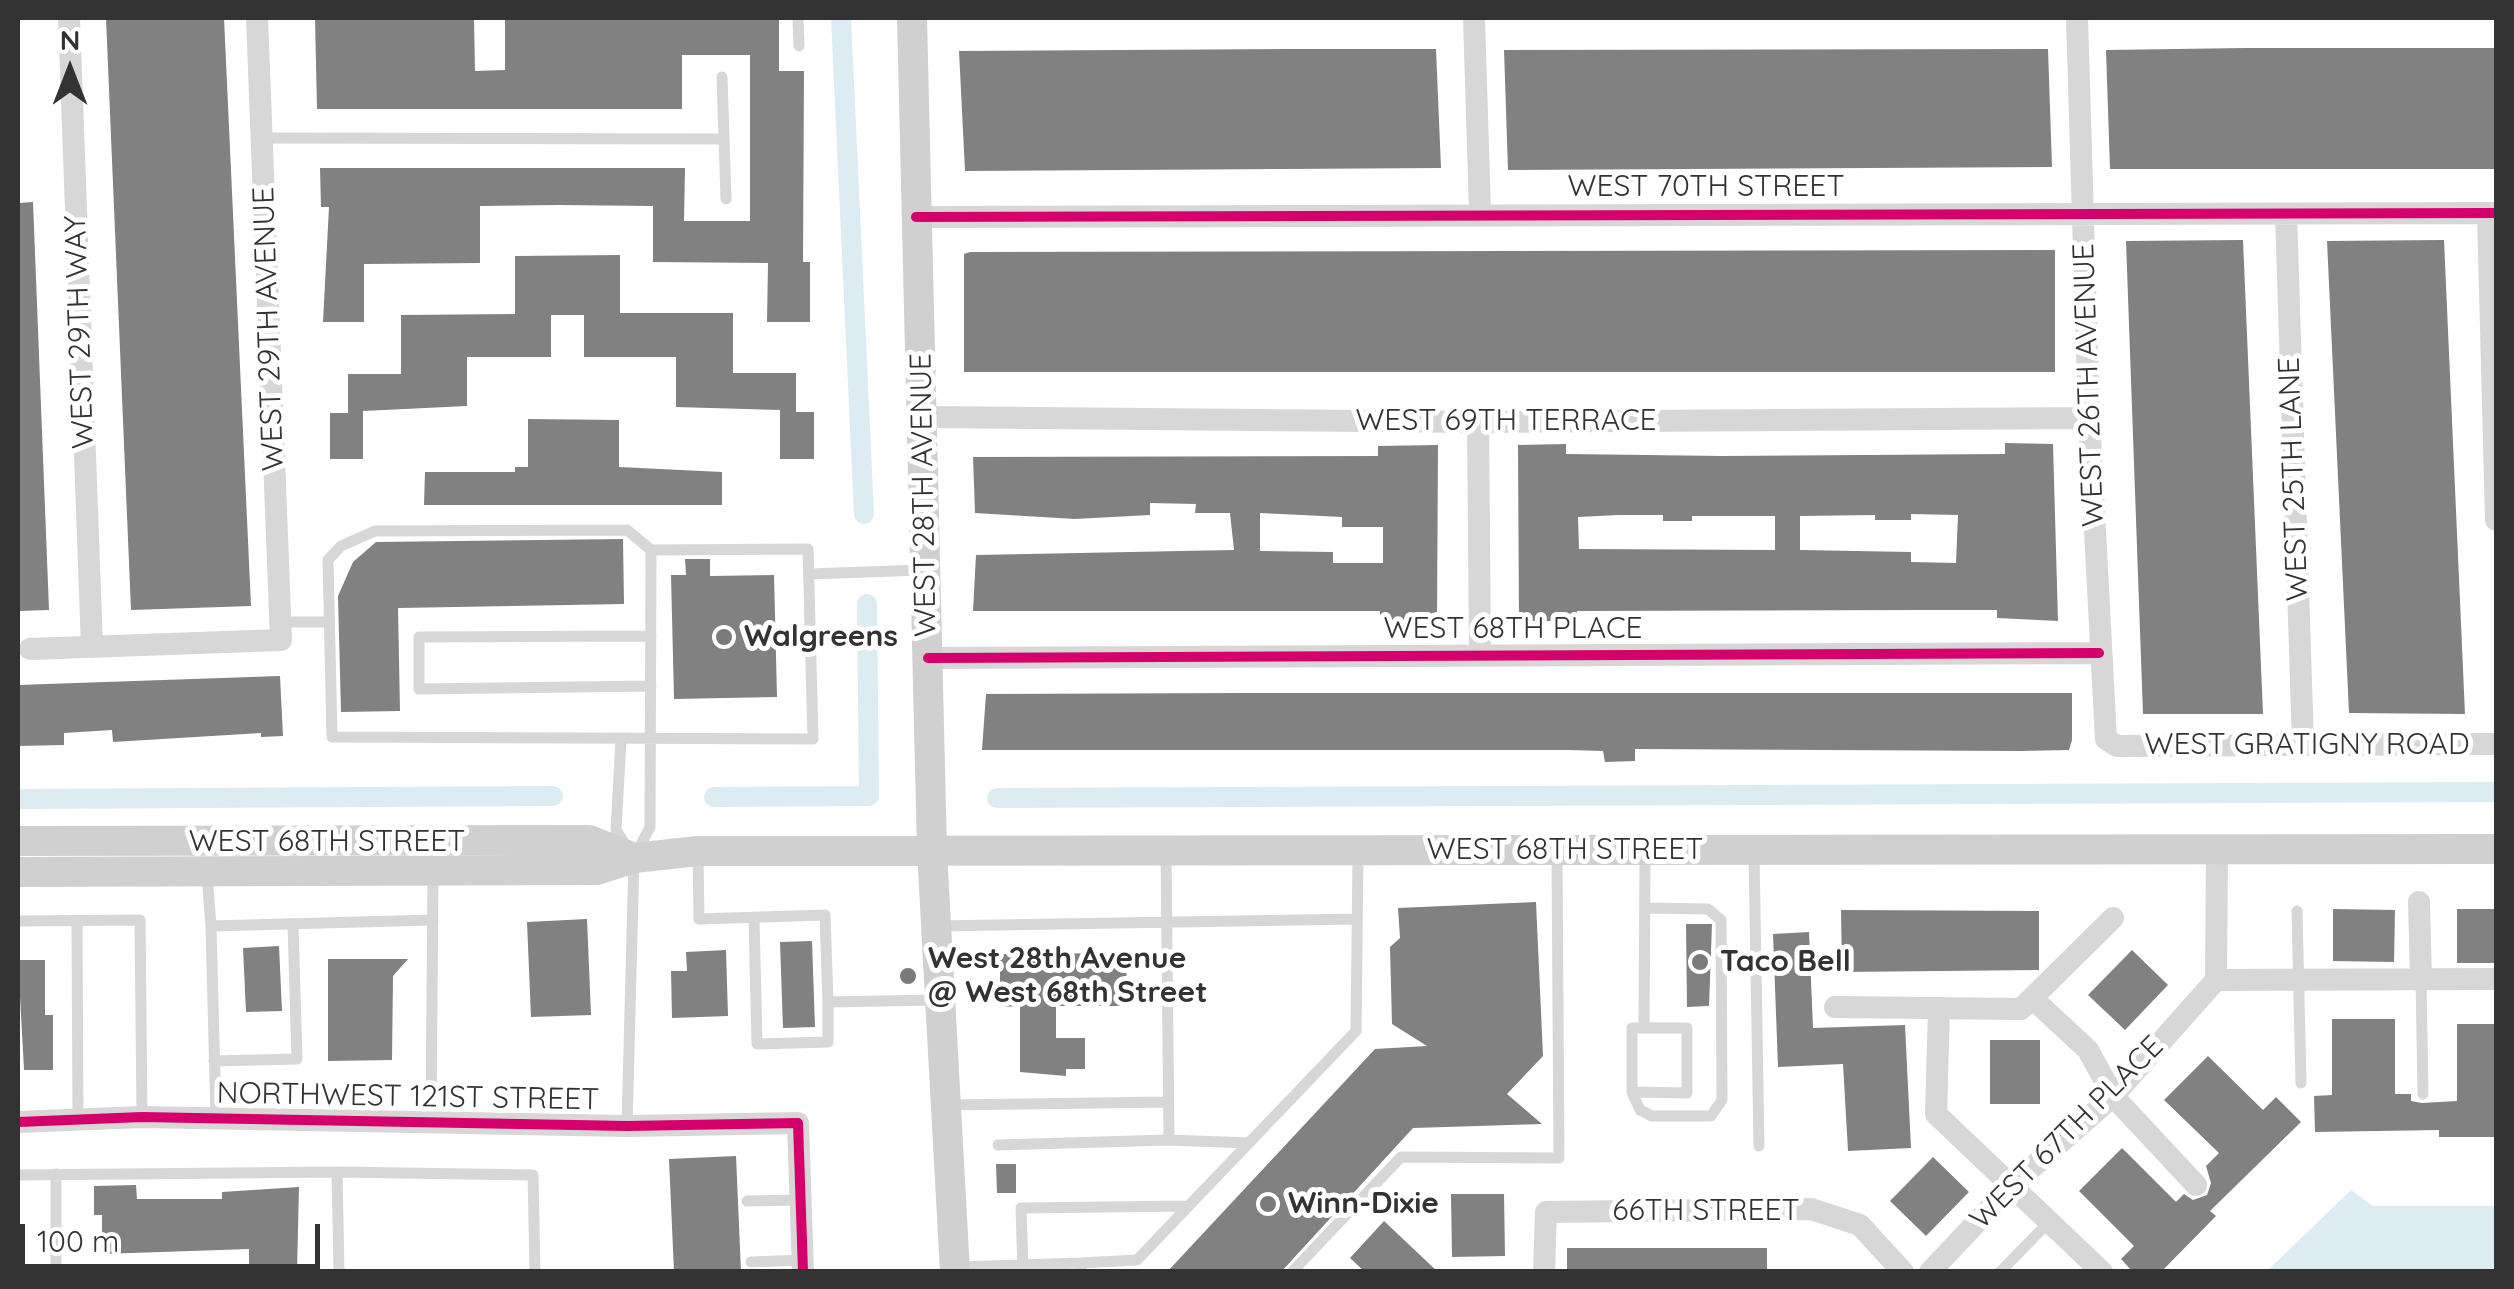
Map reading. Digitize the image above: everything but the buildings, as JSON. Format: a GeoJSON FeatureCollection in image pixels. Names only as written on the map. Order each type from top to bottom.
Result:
{"type":"FeatureCollection","features":[{"type":"Feature","properties":{"kind":"main road","name":"WEST 28TH AVENUE"},"geometry":{"type":"LineString","coordinates":[[912,18],[932,851],[955,1269]]}},
{"type":"Feature","properties":{"kind":"main road","name":"WEST 68TH STREET"},"geometry":{"type":"LineString","coordinates":[[18,841],[590,840],[634,858]]}},
{"type":"Feature","properties":{"kind":"main road","name":"WEST 68TH STREET"},"geometry":{"type":"LineString","coordinates":[[18,872],[597,870],[634,858],[698,851],[2496,849]]}},
{"type":"Feature","properties":{"kind":"street","name":"WEST 29TH WAY"},"geometry":{"type":"LineString","coordinates":[[68,18],[92,647]]}},
{"type":"Feature","properties":{"kind":"street","name":"WEST 29TH AVENUE"},"geometry":{"type":"LineString","coordinates":[[258,18],[280,631]]}},
{"type":"Feature","properties":{"kind":"street"},"geometry":{"type":"LineString","coordinates":[[1474,18],[1480,213]]}},
{"type":"Feature","properties":{"kind":"street","name":"WEST 26TH AVENUE"},"geometry":{"type":"LineString","coordinates":[[2077,18],[2099,653],[2106,739],[2117,746]]}},
{"type":"Feature","properties":{"kind":"street"},"geometry":{"type":"LineString","coordinates":[[2492,213],[2496,520]]}},
{"type":"Feature","properties":{"kind":"street","name":"WEST 70TH STREET"},"geometry":{"type":"LineString","coordinates":[[916,217],[2492,213]]}},
{"type":"Feature","properties":{"kind":"street","name":"WEST 25TH LANE"},"geometry":{"type":"LineString","coordinates":[[2286,214],[2302,744]]}},
{"type":"Feature","properties":{"kind":"street","name":"WEST 69TH TERRACE"},"geometry":{"type":"LineString","coordinates":[[923,418],[1478,422],[2089,418]]}},
{"type":"Feature","properties":{"kind":"street"},"geometry":{"type":"LineString","coordinates":[[1478,422],[1480,654]]}},
{"type":"Feature","properties":{"kind":"street"},"geometry":{"type":"LineString","coordinates":[[30,650],[280,631]]}},
{"type":"Feature","properties":{"kind":"street","name":"WEST 68TH PLACE"},"geometry":{"type":"LineString","coordinates":[[928,658],[2099,653]]}},
{"type":"Feature","properties":{"kind":"street","name":"WEST GRATIGNY ROAD"},"geometry":{"type":"LineString","coordinates":[[2117,746],[2496,744]]}},
{"type":"Feature","properties":{"kind":"street"},"geometry":{"type":"LineString","coordinates":[[2217,850],[2216,980],[2496,979]]}},
{"type":"Feature","properties":{"kind":"street"},"geometry":{"type":"LineString","coordinates":[[2420,902],[2422,979]]}},
{"type":"Feature","properties":{"kind":"street"},"geometry":{"type":"LineString","coordinates":[[1835,1007],[2021,1009],[2113,918]]}},
{"type":"Feature","properties":{"kind":"street","name":"WEST 67TH PLACE"},"geometry":{"type":"LineString","coordinates":[[1930,1272],[2009,1188],[2113,1096],[2216,980]]}},
{"type":"Feature","properties":{"kind":"street"},"geometry":{"type":"LineString","coordinates":[[2032,998],[2088,1050],[2113,1096],[2196,1185]]}},
{"type":"Feature","properties":{"kind":"street"},"geometry":{"type":"LineString","coordinates":[[1939,1008],[1936,1114],[2009,1188],[2102,1272]]}},
{"type":"Feature","properties":{"kind":"street","name":"NORTHWEST 121ST STREET"},"geometry":{"type":"LineString","coordinates":[[18,1122],[142,1118],[627,1126],[798,1124],[800,1200]]}},
{"type":"Feature","properties":{"kind":"street"},"geometry":{"type":"LineString","coordinates":[[800,1200],[803,1266]]}},
{"type":"Feature","properties":{"kind":"street","name":"66TH STREET"},"geometry":{"type":"LineString","coordinates":[[1544,1272],[1546,1212],[1811,1209],[1860,1225],[1904,1272]]}},
{"type":"Feature","properties":{"kind":"lane"},"geometry":{"type":"LineString","coordinates":[[798,18],[799,46]]}},
{"type":"Feature","properties":{"kind":"lane"},"geometry":{"type":"LineString","coordinates":[[722,76],[726,199]]}},
{"type":"Feature","properties":{"kind":"lane"},"geometry":{"type":"LineString","coordinates":[[262,138],[724,139]]}},
{"type":"Feature","properties":{"kind":"lane"},"geometry":{"type":"LineString","coordinates":[[627,530],[651,550],[808,548],[813,739],[338,740],[329,731],[328,560],[356,536],[374,531],[627,530]]}},
{"type":"Feature","properties":{"kind":"lane"},"geometry":{"type":"LineString","coordinates":[[627,1126],[634,858],[650,827],[651,550]]}},
{"type":"Feature","properties":{"kind":"lane"},"geometry":{"type":"LineString","coordinates":[[809,574],[926,570]]}},
{"type":"Feature","properties":{"kind":"lane"},"geometry":{"type":"LineString","coordinates":[[280,631],[328,622]]}},
{"type":"Feature","properties":{"kind":"lane"},"geometry":{"type":"LineString","coordinates":[[651,636],[419,637],[419,688],[651,686]]}},
{"type":"Feature","properties":{"kind":"lane"},"geometry":{"type":"LineString","coordinates":[[621,740],[616,830],[634,858]]}},
{"type":"Feature","properties":{"kind":"lane"},"geometry":{"type":"LineString","coordinates":[[1754,848],[1759,1146]]}},
{"type":"Feature","properties":{"kind":"lane"},"geometry":{"type":"LineString","coordinates":[[1292,1272],[1401,1157],[1559,1158],[1557,849]]}},
{"type":"Feature","properties":{"kind":"lane"},"geometry":{"type":"LineString","coordinates":[[1644,849],[1644,1028]]}},
{"type":"Feature","properties":{"kind":"lane"},"geometry":{"type":"LineString","coordinates":[[698,851],[699,918],[825,915],[828,1042],[757,1044],[754,917]]}},
{"type":"Feature","properties":{"kind":"lane"},"geometry":{"type":"LineString","coordinates":[[1166,851],[1169,1140]]}},
{"type":"Feature","properties":{"kind":"lane"},"geometry":{"type":"LineString","coordinates":[[955,1269],[1081,1267],[1136,1260],[1250,1143],[1356,1031],[1358,851]]}},
{"type":"Feature","properties":{"kind":"lane"},"geometry":{"type":"LineString","coordinates":[[207,872],[216,1120]]}},
{"type":"Feature","properties":{"kind":"lane"},"geometry":{"type":"LineString","coordinates":[[431,1122],[433,873]]}},
{"type":"Feature","properties":{"kind":"lane"},"geometry":{"type":"LineString","coordinates":[[1632,1092],[1686,1092],[1686,1028],[1632,1028],[1632,1092],[1640,1110],[1652,1116],[1710,1116],[1722,1100],[1721,920],[1708,909],[1645,908]]}},
{"type":"Feature","properties":{"kind":"lane"},"geometry":{"type":"LineString","coordinates":[[2298,911],[2301,1083]]}},
{"type":"Feature","properties":{"kind":"lane"},"geometry":{"type":"LineString","coordinates":[[936,926],[1357,918]]}},
{"type":"Feature","properties":{"kind":"lane"},"geometry":{"type":"LineString","coordinates":[[18,921],[140,920],[142,1118]]}},
{"type":"Feature","properties":{"kind":"lane"},"geometry":{"type":"LineString","coordinates":[[210,926],[433,920]]}},
{"type":"Feature","properties":{"kind":"lane"},"geometry":{"type":"LineString","coordinates":[[77,921],[78,1120]]}},
{"type":"Feature","properties":{"kind":"lane"},"geometry":{"type":"LineString","coordinates":[[214,1061],[297,1059],[294,924]]}},
{"type":"Feature","properties":{"kind":"lane"},"geometry":{"type":"LineString","coordinates":[[2422,979],[2423,1094]]}},
{"type":"Feature","properties":{"kind":"lane"},"geometry":{"type":"LineString","coordinates":[[828,1002],[940,1000]]}},
{"type":"Feature","properties":{"kind":"lane"},"geometry":{"type":"LineString","coordinates":[[946,1105],[1168,1102]]}},
{"type":"Feature","properties":{"kind":"lane"},"geometry":{"type":"LineString","coordinates":[[998,1145],[1169,1140],[1250,1143]]}},
{"type":"Feature","properties":{"kind":"lane"},"geometry":{"type":"LineString","coordinates":[[337,1172],[339,1272]]}},
{"type":"Feature","properties":{"kind":"lane"},"geometry":{"type":"LineString","coordinates":[[18,1174],[533,1175],[535,1272]]}},
{"type":"Feature","properties":{"kind":"lane"},"geometry":{"type":"LineString","coordinates":[[56,1174],[56,1272]]}},
{"type":"Feature","properties":{"kind":"lane"},"geometry":{"type":"LineString","coordinates":[[747,1202],[800,1200]]}},
{"type":"Feature","properties":{"kind":"lane"},"geometry":{"type":"LineString","coordinates":[[1023,1268],[1021,1208],[1189,1206]]}},
{"type":"Feature","properties":{"kind":"lane"},"geometry":{"type":"LineString","coordinates":[[2000,1272],[2048,1223]]}},
{"type":"Feature","properties":{"kind":"lane"},"geometry":{"type":"LineString","coordinates":[[751,1262],[803,1266]]}},
{"type":"Feature","properties":{"kind":"shaded area"},"geometry":{"type":"Polygon","coordinates":[[[2351,1190],[2373,1206],[2496,1206],[2496,1271],[2267,1271],[2351,1190]]]}},
{"type":"Feature","properties":{"kind":"waterway"},"geometry":{"type":"LineString","coordinates":[[841,18],[864,514]]}},
{"type":"Feature","properties":{"kind":"waterway"},"geometry":{"type":"LineString","coordinates":[[714,797],[869,796],[867,604]]}},
{"type":"Feature","properties":{"kind":"waterway"},"geometry":{"type":"LineString","coordinates":[[997,798],[2496,792]]}},
{"type":"Feature","properties":{"kind":"waterway"},"geometry":{"type":"LineString","coordinates":[[18,799],[553,796]]}},
{"type":"Feature","properties":{"kind":"cycle path"},"geometry":{"type":"LineString","coordinates":[[916,217],[2496,213]]}},
{"type":"Feature","properties":{"kind":"cycle path"},"geometry":{"type":"LineString","coordinates":[[928,658],[2099,653]]}},
{"type":"Feature","properties":{"kind":"cycle path"},"geometry":{"type":"LineString","coordinates":[[18,1122],[142,1117],[627,1126],[798,1123],[803,1272]]}},
{"type":"Feature","properties":{"kind":"place","name":"Walgreens"},"geometry":{"type":"Point","coordinates":[724,637]}},
{"type":"Feature","properties":{"kind":"place","name":"Taco Bell"},"geometry":{"type":"Point","coordinates":[1700,962]}},
{"type":"Feature","properties":{"kind":"place","name":"West 28th Avenue @ West 68th Street"},"geometry":{"type":"Point","coordinates":[908,976]}},
{"type":"Feature","properties":{"kind":"place","name":"Winn-Dixie"},"geometry":{"type":"Point","coordinates":[1268,1204]}}]}
